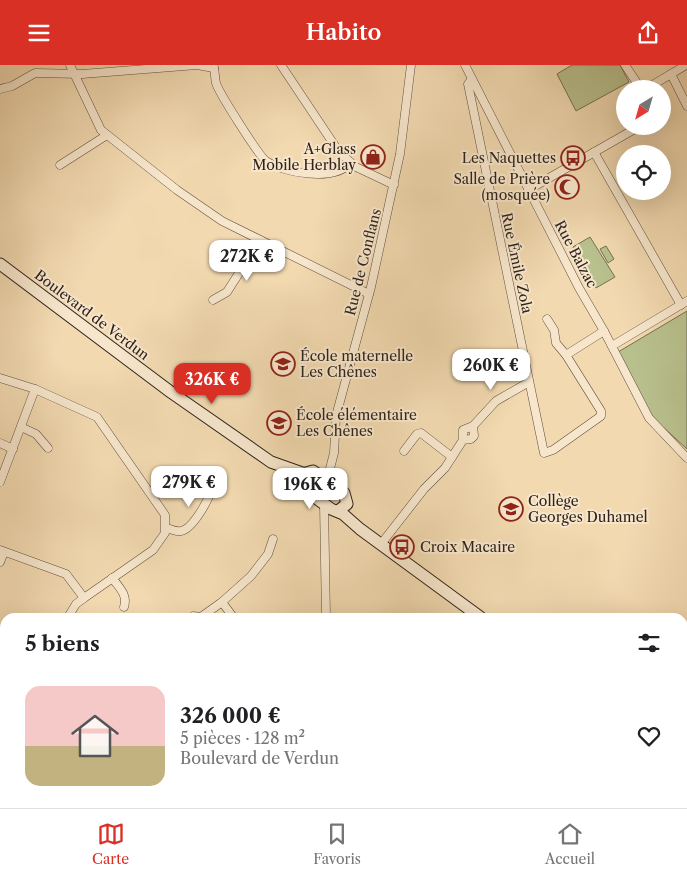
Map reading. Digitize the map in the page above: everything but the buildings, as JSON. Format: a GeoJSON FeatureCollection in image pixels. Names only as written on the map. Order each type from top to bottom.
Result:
{"type":"FeatureCollection","features":[{"type":"Feature","properties":{"kind":"main road","name":"Boulevard de Verdun"},"geometry":{"type":"LineString","coordinates":[[0,264],[172,393],[271,462],[308,476]]}},
{"type":"Feature","properties":{"kind":"main road"},"geometry":{"type":"LineString","coordinates":[[343,510],[344,493],[327,480],[308,476],[306,490],[324,504],[343,510],[475,613]]}},
{"type":"Feature","properties":{"kind":"main road"},"geometry":{"type":"LineString","coordinates":[[383,541],[482,613]]}},
{"type":"Feature","properties":{"kind":"street"},"geometry":{"type":"LineString","coordinates":[[70,65],[101,130],[177,190],[222,221],[369,294]]}},
{"type":"Feature","properties":{"kind":"street"},"geometry":{"type":"LineString","coordinates":[[0,89],[12,86],[35,73],[74,73],[197,65],[216,67],[220,92],[266,161],[292,171],[315,175],[344,168],[350,163]]}},
{"type":"Feature","properties":{"kind":"street"},"geometry":{"type":"LineString","coordinates":[[281,65],[326,136],[350,163],[376,179],[394,185]]}},
{"type":"Feature","properties":{"kind":"street","name":"Rue de Conflans"},"geometry":{"type":"LineString","coordinates":[[327,480],[334,453],[336,416],[369,294],[394,185],[406,121],[411,65]]}},
{"type":"Feature","properties":{"kind":"street","name":"Rue Balzac"},"geometry":{"type":"LineString","coordinates":[[465,65],[579,288],[604,331],[649,418],[687,458]]}},
{"type":"Feature","properties":{"kind":"street"},"geometry":{"type":"LineString","coordinates":[[625,65],[635,80]]}},
{"type":"Feature","properties":{"kind":"street"},"geometry":{"type":"LineString","coordinates":[[661,80],[686,65]]}},
{"type":"Feature","properties":{"kind":"street"},"geometry":{"type":"LineString","coordinates":[[671,74],[687,106]]}},
{"type":"Feature","properties":{"kind":"street","name":"Rue Émile Zola"},"geometry":{"type":"LineString","coordinates":[[472,79],[468,84],[544,453],[553,450],[601,416],[601,411],[566,355]]}},
{"type":"Feature","properties":{"kind":"street"},"geometry":{"type":"LineString","coordinates":[[60,165],[107,135]]}},
{"type":"Feature","properties":{"kind":"street"},"geometry":{"type":"LineString","coordinates":[[528,190],[624,135]]}},
{"type":"Feature","properties":{"kind":"street"},"geometry":{"type":"LineString","coordinates":[[594,152],[684,303],[612,346]]}},
{"type":"Feature","properties":{"kind":"street"},"geometry":{"type":"LineString","coordinates":[[213,301],[227,291],[260,240]]}},
{"type":"Feature","properties":{"kind":"street"},"geometry":{"type":"LineString","coordinates":[[547,319],[554,330],[556,343],[566,355],[604,331]]}},
{"type":"Feature","properties":{"kind":"street"},"geometry":{"type":"LineString","coordinates":[[0,378],[36,389],[97,417],[165,515],[166,528],[161,540],[153,550],[76,604],[70,613]]}},
{"type":"Feature","properties":{"kind":"street"},"geometry":{"type":"LineString","coordinates":[[383,541],[424,489],[446,468],[464,439],[473,438],[475,431],[472,426],[496,401],[529,382]]}},
{"type":"Feature","properties":{"kind":"street"},"geometry":{"type":"LineString","coordinates":[[0,482],[36,389]]}},
{"type":"Feature","properties":{"kind":"street"},"geometry":{"type":"LineString","coordinates":[[21,427],[36,434],[48,448]]}},
{"type":"Feature","properties":{"kind":"street"},"geometry":{"type":"LineString","coordinates":[[404,451],[417,434],[421,433],[452,457]]}},
{"type":"Feature","properties":{"kind":"street"},"geometry":{"type":"LineString","coordinates":[[0,443],[12,449]]}},
{"type":"Feature","properties":{"kind":"street"},"geometry":{"type":"LineString","coordinates":[[308,476],[331,462]]}},
{"type":"Feature","properties":{"kind":"street"},"geometry":{"type":"LineString","coordinates":[[166,528],[179,532],[186,530],[205,506],[212,487]]}},
{"type":"Feature","properties":{"kind":"street"},"geometry":{"type":"LineString","coordinates":[[324,504],[326,526],[326,613]]}},
{"type":"Feature","properties":{"kind":"street"},"geometry":{"type":"LineString","coordinates":[[326,526],[330,513],[343,510]]}},
{"type":"Feature","properties":{"kind":"street"},"geometry":{"type":"LineString","coordinates":[[207,613],[222,602],[251,575],[268,554],[273,539]]}},
{"type":"Feature","properties":{"kind":"street"},"geometry":{"type":"LineString","coordinates":[[0,562],[2,551],[66,574],[84,598]]}},
{"type":"Feature","properties":{"kind":"street"},"geometry":{"type":"LineString","coordinates":[[112,578],[124,594],[126,600],[124,607]]}},
{"type":"Feature","properties":{"kind":"street"},"geometry":{"type":"LineString","coordinates":[[222,602],[230,613]]}},
{"type":"Feature","properties":{"kind":"green space"},"geometry":{"type":"Polygon","coordinates":[[[572,65],[620,65],[628,80],[616,80],[616,89],[576,111],[557,74],[572,65]]]}},
{"type":"Feature","properties":{"kind":"green space"},"geometry":{"type":"Polygon","coordinates":[[[590,237],[615,277],[596,288],[573,247],[590,237]]]}},
{"type":"Feature","properties":{"kind":"green space"},"geometry":{"type":"Polygon","coordinates":[[[606,246],[614,259],[608,263],[600,249],[606,246]]]}},
{"type":"Feature","properties":{"kind":"green space"},"geometry":{"type":"Polygon","coordinates":[[[687,311],[687,449],[652,417],[618,352],[687,311]]]}},
{"type":"Feature","properties":{"kind":"place","name":"A+Glass Mobile Herblay"},"geometry":{"type":"Point","coordinates":[373,157]}},
{"type":"Feature","properties":{"kind":"place","name":"Les Naquettes"},"geometry":{"type":"Point","coordinates":[573,158]}},
{"type":"Feature","properties":{"kind":"place","name":"Salle de Prière (mosquée)"},"geometry":{"type":"Point","coordinates":[567,187]}},
{"type":"Feature","properties":{"kind":"place","name":"École maternelle Les Chênes"},"geometry":{"type":"Point","coordinates":[283,364]}},
{"type":"Feature","properties":{"kind":"place","name":"École élémentaire Les Chênes"},"geometry":{"type":"Point","coordinates":[279,423]}},
{"type":"Feature","properties":{"kind":"place","name":"Collège Georges Duhamel"},"geometry":{"type":"Point","coordinates":[511,509]}},
{"type":"Feature","properties":{"kind":"place","name":"Croix Macaire"},"geometry":{"type":"Point","coordinates":[402,547]}}]}
